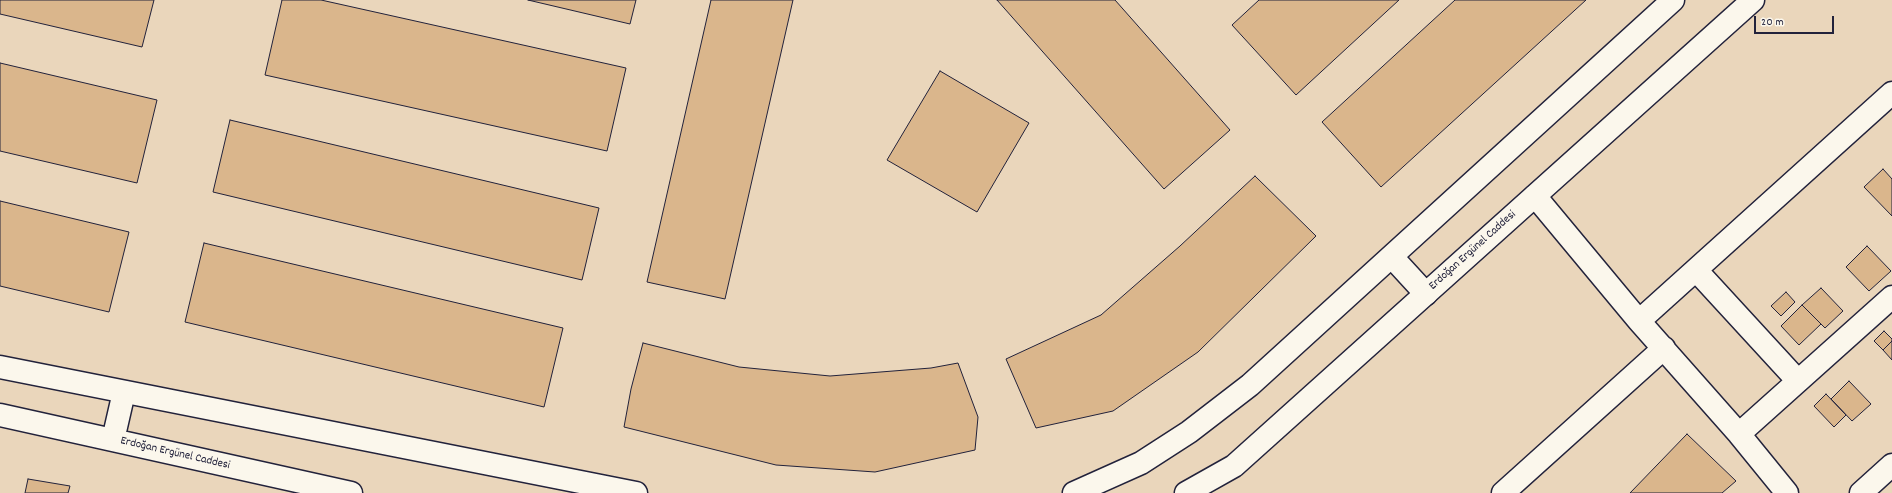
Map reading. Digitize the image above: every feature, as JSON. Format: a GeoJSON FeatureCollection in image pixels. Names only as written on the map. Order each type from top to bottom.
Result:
{"type":"FeatureCollection","features":[{"type":"Feature","properties":{"kind":"main road"},"geometry":{"type":"LineString","coordinates":[[1074,493],[1141,463],[1189,432],[1250,385],[1673,0]]}},
{"type":"Feature","properties":{"kind":"main road","name":"Erdoğan Ergünel Caddesi"},"geometry":{"type":"LineString","coordinates":[[1186,493],[1234,466],[1752,0]]}},
{"type":"Feature","properties":{"kind":"main road"},"geometry":{"type":"LineString","coordinates":[[1639,321],[1892,93]]}},
{"type":"Feature","properties":{"kind":"main road"},"geometry":{"type":"LineString","coordinates":[[1535,196],[1639,321],[1739,434],[1786,493]]}},
{"type":"Feature","properties":{"kind":"main road"},"geometry":{"type":"LineString","coordinates":[[1392,257],[1426,294]]}},
{"type":"Feature","properties":{"kind":"main road"},"geometry":{"type":"LineString","coordinates":[[1696,270],[1798,381]]}},
{"type":"Feature","properties":{"kind":"main road"},"geometry":{"type":"LineString","coordinates":[[1739,434],[1892,297]]}},
{"type":"Feature","properties":{"kind":"main road"},"geometry":{"type":"LineString","coordinates":[[1503,493],[1664,348]]}},
{"type":"Feature","properties":{"kind":"main road"},"geometry":{"type":"LineString","coordinates":[[0,367],[594,489],[636,493]]}},
{"type":"Feature","properties":{"kind":"main road"},"geometry":{"type":"LineString","coordinates":[[113,440],[124,392]]}},
{"type":"Feature","properties":{"kind":"main road","name":"Erdoğan Ergünel Caddesi"},"geometry":{"type":"LineString","coordinates":[[0,415],[351,493]]}},
{"type":"Feature","properties":{"kind":"main road"},"geometry":{"type":"LineString","coordinates":[[1861,493],[1892,465]]}},
{"type":"Feature","properties":{"kind":"shaded area"},"geometry":{"type":"Polygon","coordinates":[[[0,0],[1892,0],[1892,493],[0,493],[0,0]]]}},
{"type":"Feature","properties":{"kind":"building"},"geometry":{"type":"Polygon","coordinates":[[[0,0],[154,0],[142,47],[0,14],[0,0]]]}},
{"type":"Feature","properties":{"kind":"building"},"geometry":{"type":"Polygon","coordinates":[[[282,0],[321,0],[626,68],[607,151],[265,75],[282,0]]]}},
{"type":"Feature","properties":{"kind":"building"},"geometry":{"type":"Polygon","coordinates":[[[528,0],[636,0],[630,24],[528,0]]]}},
{"type":"Feature","properties":{"kind":"building"},"geometry":{"type":"Polygon","coordinates":[[[711,0],[793,0],[725,299],[647,282],[711,0]]]}},
{"type":"Feature","properties":{"kind":"building"},"geometry":{"type":"Polygon","coordinates":[[[997,0],[1115,0],[1230,130],[1164,189],[997,0]]]}},
{"type":"Feature","properties":{"kind":"building"},"geometry":{"type":"Polygon","coordinates":[[[1259,0],[1399,0],[1296,95],[1232,25],[1259,0]]]}},
{"type":"Feature","properties":{"kind":"building"},"geometry":{"type":"Polygon","coordinates":[[[1455,0],[1586,0],[1381,187],[1322,122],[1455,0]]]}},
{"type":"Feature","properties":{"kind":"building"},"geometry":{"type":"Polygon","coordinates":[[[0,63],[157,100],[137,183],[0,151],[0,63]]]}},
{"type":"Feature","properties":{"kind":"building"},"geometry":{"type":"Polygon","coordinates":[[[940,71],[1029,123],[977,212],[887,160],[940,71]]]}},
{"type":"Feature","properties":{"kind":"building"},"geometry":{"type":"Polygon","coordinates":[[[230,120],[599,208],[582,280],[213,192],[230,120]]]}},
{"type":"Feature","properties":{"kind":"building"},"geometry":{"type":"Polygon","coordinates":[[[1883,169],[1892,179],[1892,216],[1864,187],[1883,169]]]}},
{"type":"Feature","properties":{"kind":"building"},"geometry":{"type":"Polygon","coordinates":[[[1255,176],[1316,236],[1198,352],[1113,411],[1036,428],[1006,359],[1101,315],[1180,246],[1255,176]]]}},
{"type":"Feature","properties":{"kind":"building"},"geometry":{"type":"Polygon","coordinates":[[[0,201],[129,232],[109,312],[0,286],[0,201]]]}},
{"type":"Feature","properties":{"kind":"building"},"geometry":{"type":"Polygon","coordinates":[[[204,243],[563,328],[544,407],[185,322],[204,243]]]}},
{"type":"Feature","properties":{"kind":"building"},"geometry":{"type":"Polygon","coordinates":[[[1867,246],[1891,271],[1869,291],[1846,267],[1867,246]]]}},
{"type":"Feature","properties":{"kind":"building"},"geometry":{"type":"Polygon","coordinates":[[[1821,288],[1843,311],[1825,328],[1802,305],[1821,288]]]}},
{"type":"Feature","properties":{"kind":"building"},"geometry":{"type":"Polygon","coordinates":[[[1786,292],[1795,302],[1781,316],[1771,306],[1786,292]]]}},
{"type":"Feature","properties":{"kind":"building"},"geometry":{"type":"Polygon","coordinates":[[[1802,305],[1821,324],[1799,345],[1781,326],[1802,305]]]}},
{"type":"Feature","properties":{"kind":"building"},"geometry":{"type":"Polygon","coordinates":[[[1884,331],[1892,339],[1892,341],[1883,350],[1874,341],[1884,331]]]}},
{"type":"Feature","properties":{"kind":"building"},"geometry":{"type":"Polygon","coordinates":[[[1892,341],[1892,360],[1883,350],[1892,341]]]}},
{"type":"Feature","properties":{"kind":"building"},"geometry":{"type":"Polygon","coordinates":[[[643,343],[739,367],[830,376],[931,368],[958,363],[978,417],[975,450],[875,472],[776,465],[624,427],[631,389],[643,343]]]}},
{"type":"Feature","properties":{"kind":"building"},"geometry":{"type":"Polygon","coordinates":[[[1849,381],[1871,404],[1852,421],[1831,399],[1849,381]]]}},
{"type":"Feature","properties":{"kind":"building"},"geometry":{"type":"Polygon","coordinates":[[[1826,394],[1846,415],[1834,427],[1814,406],[1826,394]]]}},
{"type":"Feature","properties":{"kind":"building"},"geometry":{"type":"Polygon","coordinates":[[[1687,434],[1736,481],[1722,493],[1630,493],[1687,434]]]}},
{"type":"Feature","properties":{"kind":"building"},"geometry":{"type":"Polygon","coordinates":[[[28,479],[70,486],[68,493],[25,493],[28,479]]]}}]}
